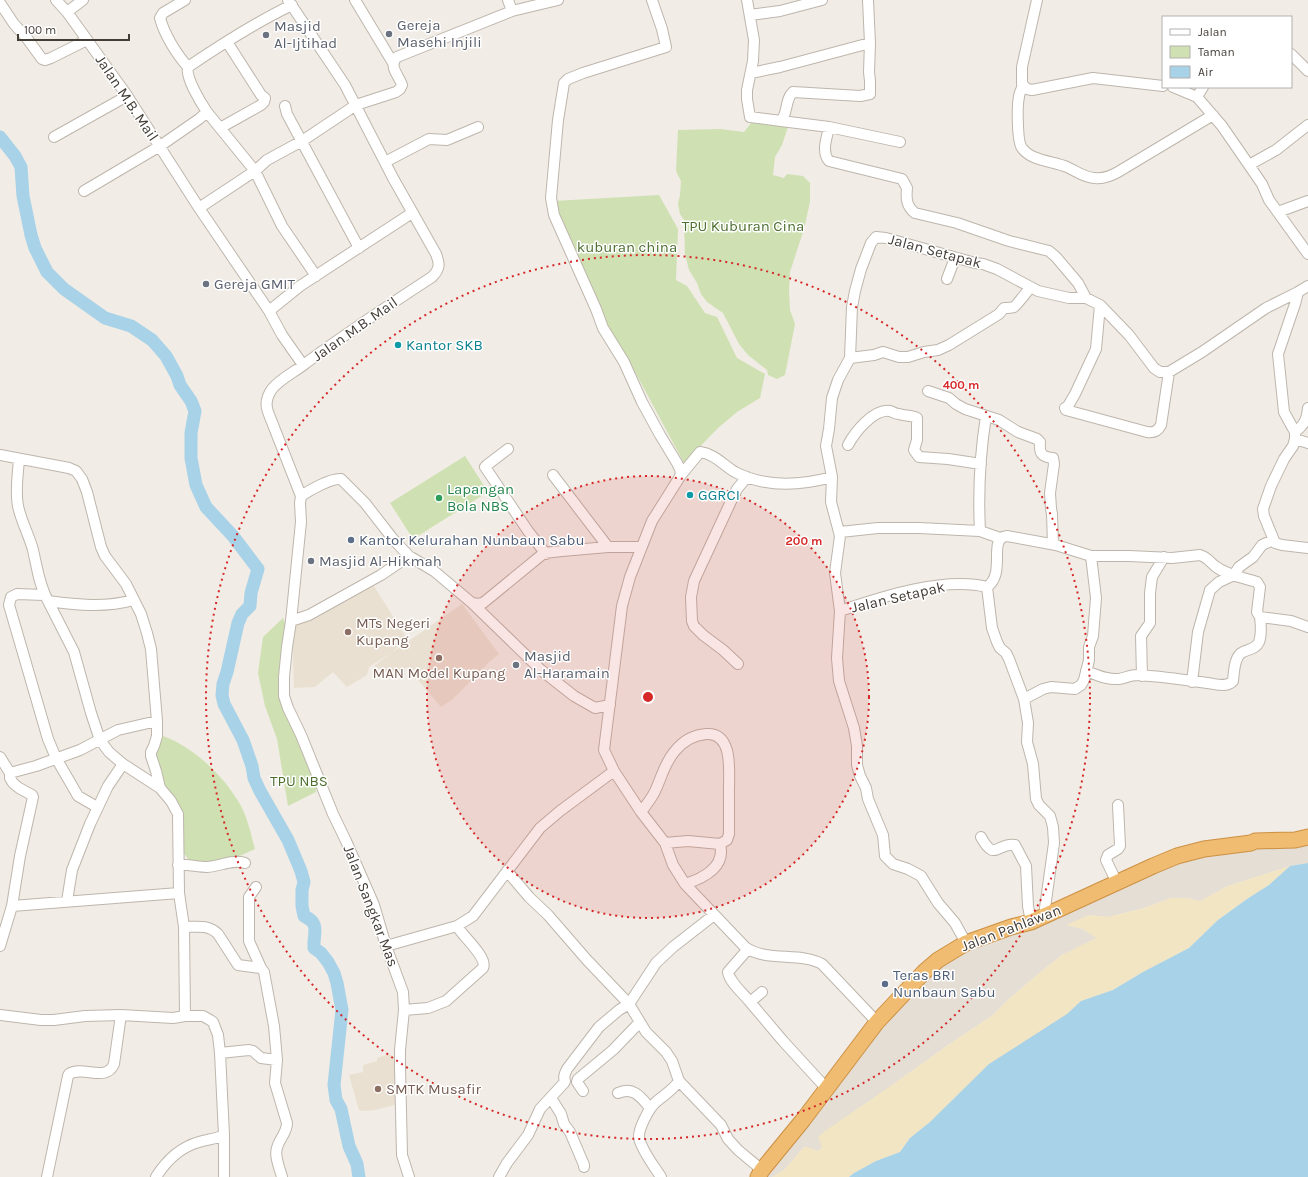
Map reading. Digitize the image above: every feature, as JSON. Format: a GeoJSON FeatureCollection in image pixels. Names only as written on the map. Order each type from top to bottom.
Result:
{"type":"FeatureCollection","features":[{"type":"Feature","properties":{"kind":"highway","name":"Jalan Pahlawan"},"geometry":{"type":"LineString","coordinates":[[760,1173],[803,1120],[877,1022],[924,972],[938,960],[966,943],[1037,918],[1153,866],[1192,852],[1228,845],[1251,843],[1255,841],[1295,840],[1308,837]]}},
{"type":"Feature","properties":{"kind":"street","name":"Jalan M.B. Mail"},"geometry":{"type":"LineString","coordinates":[[56,0],[67,12],[127,96],[199,208],[269,311],[282,335],[303,366],[352,330],[432,277],[437,272],[438,265],[436,254],[412,213],[346,85],[290,2]]}},
{"type":"Feature","properties":{"kind":"street"},"geometry":{"type":"LineString","coordinates":[[67,12],[83,0]]}},
{"type":"Feature","properties":{"kind":"street"},"geometry":{"type":"LineString","coordinates":[[185,0],[163,13],[160,18],[164,29],[182,60],[188,67],[187,69],[190,79],[200,102],[255,171],[282,226],[316,276]]}},
{"type":"Feature","properties":{"kind":"street"},"geometry":{"type":"LineString","coordinates":[[199,208],[255,171],[267,160],[302,141],[356,105],[388,96],[400,89],[402,85],[394,69],[393,63],[355,0]]}},
{"type":"Feature","properties":{"kind":"street"},"geometry":{"type":"LineString","coordinates":[[508,0],[512,11]]}},
{"type":"Feature","properties":{"kind":"street"},"geometry":{"type":"LineString","coordinates":[[393,63],[395,59],[403,55],[512,11],[541,2],[558,0]]}},
{"type":"Feature","properties":{"kind":"street"},"geometry":{"type":"LineString","coordinates":[[652,0],[662,29],[666,47],[583,73],[568,79],[564,83],[558,120],[551,198],[554,216],[596,309],[603,328],[624,362],[642,402],[660,436],[677,463],[681,475]]}},
{"type":"Feature","properties":{"kind":"street"},"geometry":{"type":"LineString","coordinates":[[747,0],[754,40],[751,73],[747,90],[750,117],[829,127],[900,142]]}},
{"type":"Feature","properties":{"kind":"street"},"geometry":{"type":"LineString","coordinates":[[750,15],[780,11],[822,0]]}},
{"type":"Feature","properties":{"kind":"street"},"geometry":{"type":"LineString","coordinates":[[781,121],[784,117],[789,97],[793,92],[868,95],[870,90],[870,43],[868,0]]}},
{"type":"Feature","properties":{"kind":"street"},"geometry":{"type":"LineString","coordinates":[[1037,0],[1022,67],[1021,81],[1027,89],[1032,90],[1093,78],[1162,86]]}},
{"type":"Feature","properties":{"kind":"street"},"geometry":{"type":"LineString","coordinates":[[188,67],[272,15],[290,2]]}},
{"type":"Feature","properties":{"kind":"street"},"geometry":{"type":"LineString","coordinates":[[0,3],[14,24],[26,37],[42,59],[45,60],[51,58],[87,40]]}},
{"type":"Feature","properties":{"kind":"street"},"geometry":{"type":"LineString","coordinates":[[220,128],[264,102],[265,98],[261,95],[227,42]]}},
{"type":"Feature","properties":{"kind":"street"},"geometry":{"type":"LineString","coordinates":[[751,73],[780,67],[870,43]]}},
{"type":"Feature","properties":{"kind":"street"},"geometry":{"type":"LineString","coordinates":[[1292,55],[1308,71]]}},
{"type":"Feature","properties":{"kind":"street"},"geometry":{"type":"LineString","coordinates":[[1023,85],[1018,97],[1018,137],[1022,149],[1033,156],[1067,167],[1087,177],[1107,177],[1118,172],[1213,115]]}},
{"type":"Feature","properties":{"kind":"street"},"geometry":{"type":"LineString","coordinates":[[1175,88],[1197,98],[1213,115],[1262,184],[1269,200],[1308,254]]}},
{"type":"Feature","properties":{"kind":"street"},"geometry":{"type":"LineString","coordinates":[[1197,98],[1202,88]]}},
{"type":"Feature","properties":{"kind":"street"},"geometry":{"type":"LineString","coordinates":[[54,138],[127,96]]}},
{"type":"Feature","properties":{"kind":"street"},"geometry":{"type":"LineString","coordinates":[[285,106],[287,114],[359,248]]}},
{"type":"Feature","properties":{"kind":"street"},"geometry":{"type":"LineString","coordinates":[[84,191],[160,146],[207,112]]}},
{"type":"Feature","properties":{"kind":"street"},"geometry":{"type":"LineString","coordinates":[[1249,165],[1276,150],[1308,125]]}},
{"type":"Feature","properties":{"kind":"street"},"geometry":{"type":"LineString","coordinates":[[385,162],[429,139],[447,140],[478,127]]}},
{"type":"Feature","properties":{"kind":"street"},"geometry":{"type":"LineString","coordinates":[[829,127],[824,151],[829,161],[902,180],[907,188],[907,204],[915,213],[957,223],[1009,241],[1049,251],[1078,283],[1086,298]]}},
{"type":"Feature","properties":{"kind":"street"},"geometry":{"type":"LineString","coordinates":[[1278,212],[1308,200]]}},
{"type":"Feature","properties":{"kind":"street"},"geometry":{"type":"LineString","coordinates":[[269,311],[316,276],[412,213]]}},
{"type":"Feature","properties":{"kind":"street","name":"Jalan Setapak"},"geometry":{"type":"LineString","coordinates":[[987,587],[964,583],[938,586],[903,592],[840,611],[835,573],[840,532],[831,498],[832,478],[826,446],[830,424],[832,398],[838,380],[850,358],[852,307],[855,291],[861,269],[874,238],[886,238],[903,244],[949,255],[955,258],[990,266],[1038,291],[1069,298],[1086,298],[1100,304],[1129,335],[1154,368],[1160,372],[1169,372]]}},
{"type":"Feature","properties":{"kind":"street"},"geometry":{"type":"LineString","coordinates":[[947,279],[955,258]]}},
{"type":"Feature","properties":{"kind":"street"},"geometry":{"type":"LineString","coordinates":[[1100,304],[1096,349],[1085,374],[1068,406],[1065,408],[1066,410],[1147,432],[1156,431],[1161,425],[1169,372],[1266,308],[1308,286]]}},
{"type":"Feature","properties":{"kind":"street"},"geometry":{"type":"LineString","coordinates":[[850,358],[874,355],[883,352],[899,357],[908,357],[949,346],[999,314],[1004,308],[1014,307],[1031,287]]}},
{"type":"Feature","properties":{"kind":"street"},"geometry":{"type":"LineString","coordinates":[[1298,292],[1278,354],[1284,412],[1295,436],[1308,443]]}},
{"type":"Feature","properties":{"kind":"street"},"geometry":{"type":"LineString","coordinates":[[303,366],[284,378],[274,387],[269,395],[266,405],[301,496],[336,478],[341,479],[364,503],[409,556],[434,571],[472,603],[541,670],[574,696],[595,708],[610,705]]}},
{"type":"Feature","properties":{"kind":"street"},"geometry":{"type":"LineString","coordinates":[[928,391],[941,394],[965,409],[995,418],[1018,432],[1038,439],[1040,442],[1039,450],[1041,454],[1046,458],[1053,458],[1054,464],[1050,493],[1053,544]]}},
{"type":"Feature","properties":{"kind":"street"},"geometry":{"type":"LineString","coordinates":[[1308,408],[1306,420],[1295,436],[1292,446],[1271,486],[1263,509],[1264,516],[1276,543],[1308,548]]}},
{"type":"Feature","properties":{"kind":"street"},"geometry":{"type":"LineString","coordinates":[[848,445],[855,434],[871,417],[881,412],[891,411],[897,414],[917,418],[917,440],[914,450],[919,457],[936,459],[948,458],[981,464]]}},
{"type":"Feature","properties":{"kind":"street"},"geometry":{"type":"LineString","coordinates":[[980,531],[979,476],[981,464],[981,445],[986,416]]}},
{"type":"Feature","properties":{"kind":"street"},"geometry":{"type":"LineString","coordinates":[[508,449],[485,467],[528,531],[546,554]]}},
{"type":"Feature","properties":{"kind":"street"},"geometry":{"type":"LineString","coordinates":[[832,478],[816,482],[788,485],[766,483],[734,471],[708,453],[700,452],[681,475],[652,521],[640,547],[630,577],[622,606],[604,750],[614,772],[641,812],[665,843],[673,865],[685,884],[748,949],[775,956],[818,961],[877,1022]]}},
{"type":"Feature","properties":{"kind":"street"},"geometry":{"type":"LineString","coordinates":[[0,455],[69,468],[79,474],[87,492],[101,547],[105,556],[122,579],[134,600],[144,623],[148,638],[157,721],[157,736],[151,756],[160,788]]}},
{"type":"Feature","properties":{"kind":"street"},"geometry":{"type":"LineString","coordinates":[[19,459],[17,495],[18,507],[32,549],[36,570],[46,598],[74,652],[100,740],[109,752],[123,764],[160,788],[171,801],[178,814],[179,894],[184,927],[185,1016]]}},
{"type":"Feature","properties":{"kind":"street"},"geometry":{"type":"LineString","coordinates":[[552,475],[608,548]]}},
{"type":"Feature","properties":{"kind":"street"},"geometry":{"type":"LineString","coordinates":[[738,664],[724,650],[703,635],[694,626],[692,621],[691,598],[694,581],[706,554],[737,488],[747,477]]}},
{"type":"Feature","properties":{"kind":"street","name":"Jalan Sangkar Mas"},"geometry":{"type":"LineString","coordinates":[[301,496],[301,522],[291,621],[286,647],[284,696],[333,814],[374,905],[386,946],[403,992],[404,1010],[400,1050],[402,1155],[409,1177]]}},
{"type":"Feature","properties":{"kind":"street"},"geometry":{"type":"LineString","coordinates":[[840,532],[878,528],[919,528],[980,531],[1000,538],[1007,536],[1053,544],[1091,556],[1182,557],[1200,555],[1209,559],[1215,566],[1234,575],[1257,582],[1260,587],[1257,612],[1260,616],[1261,633],[1259,642],[1252,649],[1242,652],[1238,657],[1231,684],[1217,685],[1161,676],[1137,675],[1112,678],[1099,676],[1086,670]]}},
{"type":"Feature","properties":{"kind":"street"},"geometry":{"type":"LineString","coordinates":[[1000,538],[997,544],[997,571],[992,583],[987,587],[992,628],[997,642],[1009,659],[1024,699],[1028,723],[1027,742],[1034,764],[1036,799],[1039,805],[1050,816],[1054,834],[1037,918]]}},
{"type":"Feature","properties":{"kind":"street"},"geometry":{"type":"LineString","coordinates":[[1192,682],[1198,632],[1208,593],[1219,582],[1234,575],[1239,567],[1252,557],[1262,545],[1274,540]]}},
{"type":"Feature","properties":{"kind":"street"},"geometry":{"type":"LineString","coordinates":[[472,603],[483,603],[527,566],[544,554],[562,551],[640,547]]}},
{"type":"Feature","properties":{"kind":"street"},"geometry":{"type":"LineString","coordinates":[[291,621],[298,620],[316,611],[381,575],[409,556]]}},
{"type":"Feature","properties":{"kind":"street"},"geometry":{"type":"LineString","coordinates":[[1024,699],[1043,689],[1051,687],[1075,689],[1081,685],[1084,680],[1089,660],[1089,647],[1093,636],[1096,598],[1091,556]]}},
{"type":"Feature","properties":{"kind":"street"},"geometry":{"type":"LineString","coordinates":[[1142,676],[1141,636],[1150,622],[1150,593],[1152,577],[1164,557]]}},
{"type":"Feature","properties":{"kind":"street"},"geometry":{"type":"LineString","coordinates":[[97,807],[78,796],[56,758],[48,739],[9,602],[12,596],[17,594],[88,606],[114,604],[134,600]]}},
{"type":"Feature","properties":{"kind":"street"},"geometry":{"type":"LineString","coordinates":[[840,611],[837,658],[839,681],[854,728],[857,746],[857,765],[860,776],[866,788],[868,799],[883,835],[885,856],[893,864],[908,869],[921,876],[938,903],[955,923],[966,943]]}},
{"type":"Feature","properties":{"kind":"street"},"geometry":{"type":"LineString","coordinates":[[1260,616],[1291,621],[1308,627]]}},
{"type":"Feature","properties":{"kind":"street"},"geometry":{"type":"LineString","coordinates":[[10,774],[80,750],[118,730],[157,721]]}},
{"type":"Feature","properties":{"kind":"street"},"geometry":{"type":"LineString","coordinates":[[641,812],[656,790],[670,758],[682,743],[689,738],[711,734],[716,735],[722,740],[729,758],[730,770],[729,834],[727,840],[720,844],[688,841],[665,843]]}},
{"type":"Feature","properties":{"kind":"street"},"geometry":{"type":"LineString","coordinates":[[0,757],[10,774],[11,780],[16,786],[33,797],[20,856],[12,906],[0,946]]}},
{"type":"Feature","properties":{"kind":"street"},"geometry":{"type":"LineString","coordinates":[[67,901],[72,870],[97,807],[108,786],[123,764]]}},
{"type":"Feature","properties":{"kind":"street"},"geometry":{"type":"LineString","coordinates":[[386,946],[457,926],[473,916],[527,843],[550,819],[614,772]]}},
{"type":"Feature","properties":{"kind":"street"},"geometry":{"type":"LineString","coordinates":[[1117,883],[1106,860],[1108,855],[1120,846],[1118,805]]}},
{"type":"Feature","properties":{"kind":"street"},"geometry":{"type":"LineString","coordinates":[[981,837],[986,848],[990,850],[1015,845],[1026,866],[1028,906],[1037,918]]}},
{"type":"Feature","properties":{"kind":"street"},"geometry":{"type":"LineString","coordinates":[[685,884],[699,879],[715,868],[722,852],[720,844]]}},
{"type":"Feature","properties":{"kind":"street"},"geometry":{"type":"LineString","coordinates":[[178,865],[185,864],[207,867],[234,861],[245,863]]}},
{"type":"Feature","properties":{"kind":"street"},"geometry":{"type":"LineString","coordinates":[[507,871],[529,897],[548,915],[587,960],[629,1004],[646,1032],[666,1052],[672,1061],[679,1081],[718,1121],[728,1139],[760,1173]]}},
{"type":"Feature","properties":{"kind":"street"},"geometry":{"type":"LineString","coordinates":[[256,887],[249,898],[249,941],[264,972],[274,1026],[277,1060],[275,1083],[287,1123],[286,1130],[276,1148],[276,1154],[282,1177]]}},
{"type":"Feature","properties":{"kind":"street"},"geometry":{"type":"LineString","coordinates":[[12,906],[179,894]]}},
{"type":"Feature","properties":{"kind":"street"},"geometry":{"type":"LineString","coordinates":[[499,1177],[507,1163],[528,1135],[540,1109],[565,1081],[564,1078],[567,1069],[599,1027],[619,1010],[629,1004],[656,963],[714,915]]}},
{"type":"Feature","properties":{"kind":"street"},"geometry":{"type":"LineString","coordinates":[[184,927],[203,926],[215,930],[238,965],[261,968]]}},
{"type":"Feature","properties":{"kind":"street"},"geometry":{"type":"LineString","coordinates":[[404,1010],[428,1008],[446,1001],[484,968],[484,961],[478,951],[461,933],[457,926]]}},
{"type":"Feature","properties":{"kind":"street"},"geometry":{"type":"LineString","coordinates":[[748,949],[728,972],[732,980],[783,1041],[827,1089]]}},
{"type":"Feature","properties":{"kind":"street"},"geometry":{"type":"LineString","coordinates":[[750,1002],[762,992]]}},
{"type":"Feature","properties":{"kind":"street"},"geometry":{"type":"LineString","coordinates":[[0,1015],[41,1020],[85,1016],[121,1015],[173,1018],[203,1016],[213,1022],[218,1035],[220,1053],[224,1135],[224,1177]]}},
{"type":"Feature","properties":{"kind":"street"},"geometry":{"type":"LineString","coordinates":[[47,1177],[69,1074],[78,1071],[105,1073],[112,1069],[121,1015]]}},
{"type":"Feature","properties":{"kind":"street"},"geometry":{"type":"LineString","coordinates":[[583,1091],[577,1082],[578,1079],[613,1050],[640,1022]]}},
{"type":"Feature","properties":{"kind":"street"},"geometry":{"type":"LineString","coordinates":[[220,1053],[249,1050],[253,1051],[261,1058],[277,1060]]}},
{"type":"Feature","properties":{"kind":"street"},"geometry":{"type":"LineString","coordinates":[[661,1177],[639,1138],[650,1108],[664,1094],[675,1087],[679,1081]]}},
{"type":"Feature","properties":{"kind":"street"},"geometry":{"type":"LineString","coordinates":[[618,1092],[630,1090],[637,1094],[650,1108]]}},
{"type":"Feature","properties":{"kind":"street"},"geometry":{"type":"LineString","coordinates":[[551,1098],[562,1114],[564,1124],[578,1149],[584,1167]]}},
{"type":"Feature","properties":{"kind":"street"},"geometry":{"type":"LineString","coordinates":[[156,1177],[171,1157],[179,1152],[200,1142],[224,1135]]}},
{"type":"Feature","properties":{"kind":"shaded area"},"geometry":{"type":"Polygon","coordinates":[[[372,583],[406,637],[393,652],[462,604],[499,654],[488,663],[453,699],[441,707],[407,667],[394,676],[374,666],[391,653],[369,667],[367,675],[347,687],[333,672],[315,687],[294,688],[292,627],[372,583]]]}},
{"type":"Feature","properties":{"kind":"shaded area"},"geometry":{"type":"Polygon","coordinates":[[[1308,838],[1308,863],[1290,866],[1228,886],[1200,901],[1187,898],[1171,898],[1144,908],[1108,917],[1089,915],[1067,925],[1083,929],[1097,938],[1062,955],[1009,999],[993,1015],[892,1085],[818,1151],[804,1147],[784,1170],[772,1177],[763,1177],[925,970],[1156,865],[1308,838]]]}},
{"type":"Feature","properties":{"kind":"shaded area","name":"SMTK Musafir"},"geometry":{"type":"Polygon","coordinates":[[[389,1054],[403,1061],[402,1103],[375,1110],[359,1110],[349,1075],[363,1072],[363,1065],[377,1061],[377,1058],[389,1054]]]}},
{"type":"Feature","properties":{"kind":"green space","name":"TPU Kuburan Cina"},"geometry":{"type":"Polygon","coordinates":[[[752,122],[789,124],[782,145],[775,157],[773,175],[784,178],[787,174],[803,176],[810,183],[810,202],[804,229],[790,272],[790,310],[795,324],[785,375],[777,379],[768,375],[767,370],[748,355],[739,344],[723,313],[707,302],[701,294],[697,283],[689,270],[685,254],[684,220],[680,214],[678,204],[681,181],[676,171],[678,130],[720,129],[744,132],[752,122]]]}},
{"type":"Feature","properties":{"kind":"green space","name":"kuburan china"},"geometry":{"type":"Polygon","coordinates":[[[659,195],[678,229],[676,280],[687,286],[705,313],[717,317],[737,358],[765,374],[760,398],[737,412],[718,428],[684,463],[634,370],[609,328],[554,201],[659,195]]]}},
{"type":"Feature","properties":{"kind":"green space","name":"Lapangan Bola NBS"},"geometry":{"type":"Polygon","coordinates":[[[465,456],[488,492],[413,539],[390,503],[465,456]]]}},
{"type":"Feature","properties":{"kind":"green space","name":"TPU NBS"},"geometry":{"type":"Polygon","coordinates":[[[283,618],[290,636],[286,685],[291,722],[313,772],[316,787],[316,792],[288,806],[277,739],[265,706],[258,673],[263,637],[283,618]]]}},
{"type":"Feature","properties":{"kind":"green space"},"geometry":{"type":"Polygon","coordinates":[[[163,736],[175,741],[197,755],[208,764],[226,784],[241,806],[255,849],[224,863],[214,865],[189,860],[182,851],[182,831],[162,786],[149,749],[163,736]]]}},
{"type":"Feature","properties":{"kind":"sand"},"geometry":{"type":"Polygon","coordinates":[[[1290,866],[1269,885],[1218,920],[1189,948],[1143,972],[1113,990],[1081,1001],[1067,1014],[910,1138],[900,1152],[876,1161],[849,1177],[772,1177],[784,1170],[804,1147],[818,1151],[822,1148],[818,1137],[825,1131],[993,1015],[1009,999],[1062,955],[1096,938],[1083,929],[1066,925],[1089,915],[1108,917],[1144,908],[1171,898],[1187,898],[1200,901],[1228,886],[1290,866]]]}},
{"type":"Feature","properties":{"kind":"water"},"geometry":{"type":"Polygon","coordinates":[[[1308,863],[1308,1177],[849,1177],[876,1161],[900,1152],[910,1138],[930,1122],[989,1064],[1067,1014],[1081,1001],[1113,990],[1143,972],[1189,948],[1218,920],[1269,885],[1290,866],[1308,863]]]}},
{"type":"Feature","properties":{"kind":"waterway"},"geometry":{"type":"LineString","coordinates":[[0,137],[15,156],[21,167],[23,196],[31,235],[35,248],[47,272],[64,289],[105,318],[131,326],[152,340],[166,356],[195,411],[191,433],[191,458],[196,485],[206,507],[233,536],[258,569],[251,593],[250,606],[242,614],[238,623],[223,684],[222,695],[224,704],[243,740],[252,766],[254,778],[288,840],[301,871],[304,882],[302,890],[302,906],[304,916],[313,922],[314,925],[314,948],[321,953],[328,962],[337,983],[342,1010],[334,1085],[336,1100],[341,1109],[349,1146],[357,1164],[359,1177]]}},
{"type":"Feature","properties":{"kind":"place","name":"Gereja Masehi Injili"},"geometry":{"type":"Point","coordinates":[389,34]}},
{"type":"Feature","properties":{"kind":"place","name":"Masjid Al-Ijtihad"},"geometry":{"type":"Point","coordinates":[266,35]}},
{"type":"Feature","properties":{"kind":"place","name":"Gereja GMIT"},"geometry":{"type":"Point","coordinates":[206,284]}},
{"type":"Feature","properties":{"kind":"place","name":"Kantor SKB"},"geometry":{"type":"Point","coordinates":[398,345]}},
{"type":"Feature","properties":{"kind":"place","name":"GGRCI"},"geometry":{"type":"Point","coordinates":[690,495]}},
{"type":"Feature","properties":{"kind":"place","name":"Lapangan Bola NBS"},"geometry":{"type":"Point","coordinates":[439,498]}},
{"type":"Feature","properties":{"kind":"place","name":"Kantor Kelurahan Nunbaun Sabu"},"geometry":{"type":"Point","coordinates":[351,540]}},
{"type":"Feature","properties":{"kind":"place","name":"Masjid Al-Hikmah"},"geometry":{"type":"Point","coordinates":[311,561]}},
{"type":"Feature","properties":{"kind":"place","name":"MTs Negeri Kupang"},"geometry":{"type":"Point","coordinates":[348,632]}},
{"type":"Feature","properties":{"kind":"place","name":"MAN Model Kupang"},"geometry":{"type":"Point","coordinates":[439,658]}},
{"type":"Feature","properties":{"kind":"place","name":"Masjid Al-Haramain"},"geometry":{"type":"Point","coordinates":[516,665]}},
{"type":"Feature","properties":{"kind":"place","name":"Teras BRI Nunbaun Sabu"},"geometry":{"type":"Point","coordinates":[885,984]}},
{"type":"Feature","properties":{"kind":"place","name":"SMTK Musafir"},"geometry":{"type":"Point","coordinates":[378,1089]}}]}
